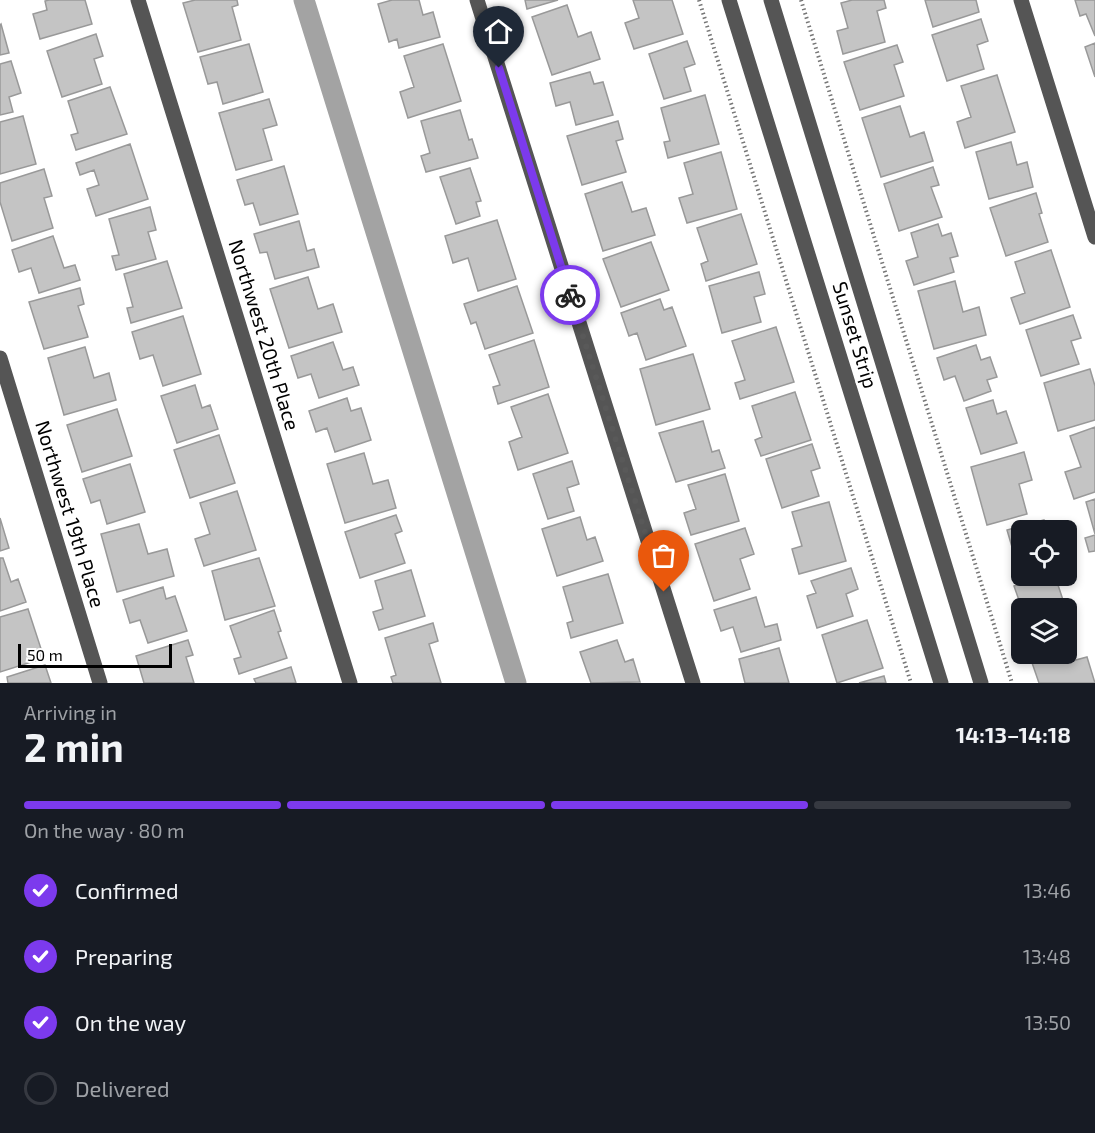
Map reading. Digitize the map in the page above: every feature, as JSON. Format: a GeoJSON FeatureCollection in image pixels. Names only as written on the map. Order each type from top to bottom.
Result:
{"type":"FeatureCollection","features":[{"type":"Feature","properties":{"kind":"street","name":"Northwest 20th Place"},"geometry":{"type":"LineString","coordinates":[[138,0],[350,683]]}},
{"type":"Feature","properties":{"kind":"street"},"geometry":{"type":"LineString","coordinates":[[477,0],[693,683]]}},
{"type":"Feature","properties":{"kind":"street","name":"Sunset Strip"},"geometry":{"type":"LineString","coordinates":[[729,0],[941,683]]}},
{"type":"Feature","properties":{"kind":"street","name":"Sunset Strip"},"geometry":{"type":"LineString","coordinates":[[771,0],[981,683]]}},
{"type":"Feature","properties":{"kind":"street"},"geometry":{"type":"LineString","coordinates":[[1021,0],[1095,237]]}},
{"type":"Feature","properties":{"kind":"street","name":"Northwest 19th Place"},"geometry":{"type":"LineString","coordinates":[[0,358],[100,683]]}},
{"type":"Feature","properties":{"kind":"path"},"geometry":{"type":"LineString","coordinates":[[699,0],[911,683]]}},
{"type":"Feature","properties":{"kind":"path"},"geometry":{"type":"LineString","coordinates":[[801,0],[1012,683]]}},
{"type":"Feature","properties":{"kind":"building"},"geometry":{"type":"Polygon","coordinates":[[[85,0],[92,24],[40,39],[33,14],[47,10],[45,1],[85,0]]]}},
{"type":"Feature","properties":{"kind":"building"},"geometry":{"type":"Polygon","coordinates":[[[195,0],[237,0],[238,5],[232,7],[241,40],[198,52],[183,3],[195,0]]]}},
{"type":"Feature","properties":{"kind":"building"},"geometry":{"type":"Polygon","coordinates":[[[392,0],[419,0],[423,15],[433,12],[440,37],[399,48],[397,39],[389,42],[378,4],[392,0]]]}},
{"type":"Feature","properties":{"kind":"building"},"geometry":{"type":"Polygon","coordinates":[[[525,0],[558,0],[527,9],[525,0]]]}},
{"type":"Feature","properties":{"kind":"building"},"geometry":{"type":"Polygon","coordinates":[[[633,0],[672,0],[683,34],[634,49],[625,23],[639,18],[633,0]]]}},
{"type":"Feature","properties":{"kind":"building"},"geometry":{"type":"Polygon","coordinates":[[[852,0],[884,0],[886,8],[877,11],[885,42],[843,54],[837,31],[848,28],[841,3],[852,0]]]}},
{"type":"Feature","properties":{"kind":"building"},"geometry":{"type":"Polygon","coordinates":[[[925,0],[976,0],[979,12],[933,27],[925,0]]]}},
{"type":"Feature","properties":{"kind":"building"},"geometry":{"type":"Polygon","coordinates":[[[1075,0],[1095,0],[1095,36],[1086,14],[1080,16],[1075,0]]]}},
{"type":"Feature","properties":{"kind":"building"},"geometry":{"type":"Polygon","coordinates":[[[567,5],[578,37],[591,32],[600,59],[552,75],[532,17],[567,5]]]}},
{"type":"Feature","properties":{"kind":"building"},"geometry":{"type":"Polygon","coordinates":[[[981,19],[988,41],[977,45],[984,69],[947,81],[932,35],[981,19]]]}},
{"type":"Feature","properties":{"kind":"building"},"geometry":{"type":"Polygon","coordinates":[[[0,25],[9,53],[0,55],[0,25]]]}},
{"type":"Feature","properties":{"kind":"building"},"geometry":{"type":"Polygon","coordinates":[[[96,34],[103,56],[94,59],[102,84],[62,97],[47,51],[96,34]]]}},
{"type":"Feature","properties":{"kind":"building"},"geometry":{"type":"Polygon","coordinates":[[[687,41],[695,64],[684,68],[691,91],[664,99],[649,54],[687,41]]]}},
{"type":"Feature","properties":{"kind":"building"},"geometry":{"type":"Polygon","coordinates":[[[1095,43],[1095,77],[1085,47],[1095,43]]]}},
{"type":"Feature","properties":{"kind":"building"},"geometry":{"type":"Polygon","coordinates":[[[249,44],[263,92],[223,104],[217,82],[208,84],[200,57],[249,44]]]}},
{"type":"Feature","properties":{"kind":"building"},"geometry":{"type":"Polygon","coordinates":[[[443,44],[461,101],[408,118],[400,92],[414,87],[404,56],[443,44]]]}},
{"type":"Feature","properties":{"kind":"building"},"geometry":{"type":"Polygon","coordinates":[[[897,45],[903,62],[894,65],[904,96],[860,110],[844,62],[897,45]]]}},
{"type":"Feature","properties":{"kind":"building"},"geometry":{"type":"Polygon","coordinates":[[[11,61],[21,93],[9,97],[13,112],[0,115],[0,64],[11,61]]]}},
{"type":"Feature","properties":{"kind":"building"},"geometry":{"type":"Polygon","coordinates":[[[590,72],[594,84],[603,82],[613,115],[576,125],[570,102],[556,106],[550,83],[590,72]]]}},
{"type":"Feature","properties":{"kind":"building"},"geometry":{"type":"Polygon","coordinates":[[[997,75],[1015,132],[965,148],[957,122],[971,117],[961,86],[997,75]]]}},
{"type":"Feature","properties":{"kind":"building"},"geometry":{"type":"Polygon","coordinates":[[[110,87],[127,134],[76,150],[71,135],[78,133],[68,101],[110,87]]]}},
{"type":"Feature","properties":{"kind":"building"},"geometry":{"type":"Polygon","coordinates":[[[705,95],[719,144],[668,158],[664,142],[670,141],[661,108],[705,95]]]}},
{"type":"Feature","properties":{"kind":"building"},"geometry":{"type":"Polygon","coordinates":[[[269,99],[277,125],[263,129],[272,160],[236,170],[219,113],[269,99]]]}},
{"type":"Feature","properties":{"kind":"building"},"geometry":{"type":"Polygon","coordinates":[[[900,106],[910,137],[924,132],[933,161],[881,177],[862,118],[900,106]]]}},
{"type":"Feature","properties":{"kind":"building"},"geometry":{"type":"Polygon","coordinates":[[[460,110],[469,140],[472,139],[478,158],[426,172],[421,156],[430,153],[421,121],[460,110]]]}},
{"type":"Feature","properties":{"kind":"building"},"geometry":{"type":"Polygon","coordinates":[[[23,116],[36,164],[0,174],[0,122],[23,116]]]}},
{"type":"Feature","properties":{"kind":"building"},"geometry":{"type":"Polygon","coordinates":[[[618,121],[623,139],[616,141],[626,172],[582,185],[567,136],[618,121]]]}},
{"type":"Feature","properties":{"kind":"building"},"geometry":{"type":"Polygon","coordinates":[[[1011,142],[1017,165],[1027,162],[1033,187],[989,199],[976,152],[1011,142]]]}},
{"type":"Feature","properties":{"kind":"building"},"geometry":{"type":"Polygon","coordinates":[[[130,144],[148,199],[96,216],[87,189],[99,185],[94,170],[80,175],[76,163],[130,144]]]}},
{"type":"Feature","properties":{"kind":"building"},"geometry":{"type":"Polygon","coordinates":[[[721,152],[737,209],[687,223],[679,198],[693,194],[684,163],[721,152]]]}},
{"type":"Feature","properties":{"kind":"building"},"geometry":{"type":"Polygon","coordinates":[[[284,166],[298,214],[260,225],[253,203],[245,205],[237,180],[284,166]]]}},
{"type":"Feature","properties":{"kind":"building"},"geometry":{"type":"Polygon","coordinates":[[[933,167],[939,185],[931,187],[942,217],[899,231],[884,184],[933,167]]]}},
{"type":"Feature","properties":{"kind":"building"},"geometry":{"type":"Polygon","coordinates":[[[470,168],[481,201],[476,202],[480,216],[456,224],[440,177],[470,168]]]}},
{"type":"Feature","properties":{"kind":"building"},"geometry":{"type":"Polygon","coordinates":[[[44,169],[52,196],[44,198],[53,228],[12,241],[0,202],[0,183],[44,169]]]}},
{"type":"Feature","properties":{"kind":"building"},"geometry":{"type":"Polygon","coordinates":[[[622,182],[632,212],[646,208],[655,235],[603,251],[585,194],[622,182]]]}},
{"type":"Feature","properties":{"kind":"building"},"geometry":{"type":"Polygon","coordinates":[[[1036,193],[1042,213],[1039,214],[1048,242],[1006,256],[990,208],[1036,193]]]}},
{"type":"Feature","properties":{"kind":"building"},"geometry":{"type":"Polygon","coordinates":[[[150,207],[156,230],[148,232],[156,259],[116,270],[112,256],[119,255],[109,219],[150,207]]]}},
{"type":"Feature","properties":{"kind":"building"},"geometry":{"type":"Polygon","coordinates":[[[741,214],[757,264],[706,281],[701,264],[708,261],[697,228],[741,214]]]}},
{"type":"Feature","properties":{"kind":"building"},"geometry":{"type":"Polygon","coordinates":[[[497,220],[516,279],[478,291],[468,258],[453,263],[445,236],[497,220]]]}},
{"type":"Feature","properties":{"kind":"building"},"geometry":{"type":"Polygon","coordinates":[[[299,221],[307,251],[314,249],[319,267],[275,279],[267,252],[260,253],[254,234],[299,221]]]}},
{"type":"Feature","properties":{"kind":"building"},"geometry":{"type":"Polygon","coordinates":[[[938,224],[942,236],[951,233],[958,256],[950,258],[954,272],[914,285],[906,261],[918,257],[911,233],[938,224]]]}},
{"type":"Feature","properties":{"kind":"building"},"geometry":{"type":"Polygon","coordinates":[[[53,236],[64,268],[75,265],[80,280],[39,293],[31,268],[19,272],[12,250],[53,236]]]}},
{"type":"Feature","properties":{"kind":"building"},"geometry":{"type":"Polygon","coordinates":[[[651,242],[669,290],[621,307],[603,259],[651,242]]]}},
{"type":"Feature","properties":{"kind":"building"},"geometry":{"type":"Polygon","coordinates":[[[1051,250],[1070,307],[1020,324],[1011,298],[1025,293],[1015,262],[1051,250]]]}},
{"type":"Feature","properties":{"kind":"building"},"geometry":{"type":"Polygon","coordinates":[[[167,261],[182,308],[131,323],[127,308],[133,307],[124,274],[167,261]]]}},
{"type":"Feature","properties":{"kind":"building"},"geometry":{"type":"Polygon","coordinates":[[[759,272],[765,294],[754,297],[761,322],[722,333],[709,286],[759,272]]]}},
{"type":"Feature","properties":{"kind":"building"},"geometry":{"type":"Polygon","coordinates":[[[308,277],[318,309],[333,304],[342,332],[289,348],[270,289],[308,277]]]}},
{"type":"Feature","properties":{"kind":"building"},"geometry":{"type":"Polygon","coordinates":[[[955,281],[963,312],[979,307],[986,335],[934,349],[918,291],[955,281]]]}},
{"type":"Feature","properties":{"kind":"building"},"geometry":{"type":"Polygon","coordinates":[[[517,286],[533,333],[485,349],[476,322],[471,324],[464,304],[517,286]]]}},
{"type":"Feature","properties":{"kind":"building"},"geometry":{"type":"Polygon","coordinates":[[[80,288],[84,304],[78,306],[88,337],[44,349],[29,302],[80,288]]]}},
{"type":"Feature","properties":{"kind":"building"},"geometry":{"type":"Polygon","coordinates":[[[660,299],[664,310],[672,307],[686,346],[646,360],[637,333],[629,336],[621,313],[660,299]]]}},
{"type":"Feature","properties":{"kind":"building"},"geometry":{"type":"Polygon","coordinates":[[[1073,315],[1081,338],[1071,341],[1079,364],[1041,376],[1026,330],[1073,315]]]}},
{"type":"Feature","properties":{"kind":"building"},"geometry":{"type":"Polygon","coordinates":[[[183,316],[201,374],[163,386],[153,355],[140,359],[132,332],[183,316]]]}},
{"type":"Feature","properties":{"kind":"building"},"geometry":{"type":"Polygon","coordinates":[[[776,327],[794,382],[740,399],[735,383],[745,380],[732,341],[776,327]]]}},
{"type":"Feature","properties":{"kind":"building"},"geometry":{"type":"Polygon","coordinates":[[[534,340],[549,387],[498,404],[493,387],[500,385],[489,355],[534,340]]]}},
{"type":"Feature","properties":{"kind":"building"},"geometry":{"type":"Polygon","coordinates":[[[333,342],[343,370],[353,367],[359,385],[319,398],[311,374],[298,378],[291,356],[333,342]]]}},
{"type":"Feature","properties":{"kind":"building"},"geometry":{"type":"Polygon","coordinates":[[[976,345],[981,360],[990,357],[997,377],[987,380],[991,391],[964,401],[955,376],[944,380],[937,358],[976,345]]]}},
{"type":"Feature","properties":{"kind":"building"},"geometry":{"type":"Polygon","coordinates":[[[85,347],[94,378],[109,373],[116,400],[64,415],[48,358],[85,347]]]}},
{"type":"Feature","properties":{"kind":"building"},"geometry":{"type":"Polygon","coordinates":[[[693,354],[710,409],[656,425],[640,369],[693,354]]]}},
{"type":"Feature","properties":{"kind":"building"},"geometry":{"type":"Polygon","coordinates":[[[1090,369],[1095,386],[1095,420],[1058,431],[1044,383],[1090,369]]]}},
{"type":"Feature","properties":{"kind":"building"},"geometry":{"type":"Polygon","coordinates":[[[195,385],[202,408],[210,405],[218,429],[177,443],[161,396],[195,385]]]}},
{"type":"Feature","properties":{"kind":"building"},"geometry":{"type":"Polygon","coordinates":[[[795,392],[811,440],[761,456],[755,440],[762,437],[752,406],[795,392]]]}},
{"type":"Feature","properties":{"kind":"building"},"geometry":{"type":"Polygon","coordinates":[[[548,394],[568,453],[518,470],[509,442],[522,437],[511,407],[548,394]]]}},
{"type":"Feature","properties":{"kind":"building"},"geometry":{"type":"Polygon","coordinates":[[[347,398],[351,411],[361,408],[371,440],[335,452],[327,428],[316,432],[309,411],[347,398]]]}},
{"type":"Feature","properties":{"kind":"building"},"geometry":{"type":"Polygon","coordinates":[[[993,400],[997,414],[1006,411],[1017,443],[981,454],[966,408],[993,400]]]}},
{"type":"Feature","properties":{"kind":"building"},"geometry":{"type":"Polygon","coordinates":[[[117,409],[132,456],[82,472],[67,425],[117,409]]]}},
{"type":"Feature","properties":{"kind":"building"},"geometry":{"type":"Polygon","coordinates":[[[703,421],[712,452],[719,450],[725,468],[676,482],[659,433],[703,421]]]}},
{"type":"Feature","properties":{"kind":"building"},"geometry":{"type":"Polygon","coordinates":[[[1095,427],[1095,492],[1074,499],[1065,472],[1081,467],[1070,436],[1095,427]]]}},
{"type":"Feature","properties":{"kind":"building"},"geometry":{"type":"Polygon","coordinates":[[[219,435],[235,483],[190,498],[174,450],[219,435]]]}},
{"type":"Feature","properties":{"kind":"building"},"geometry":{"type":"Polygon","coordinates":[[[812,444],[820,468],[811,471],[819,496],[782,508],[766,459],[812,444]]]}},
{"type":"Feature","properties":{"kind":"building"},"geometry":{"type":"Polygon","coordinates":[[[1024,452],[1032,480],[1019,484],[1027,514],[987,525],[971,467],[1024,452]]]}},
{"type":"Feature","properties":{"kind":"building"},"geometry":{"type":"Polygon","coordinates":[[[364,453],[373,484],[388,480],[396,508],[345,523],[327,464],[364,453]]]}},
{"type":"Feature","properties":{"kind":"building"},"geometry":{"type":"Polygon","coordinates":[[[572,461],[579,484],[567,488],[574,511],[548,519],[533,474],[572,461]]]}},
{"type":"Feature","properties":{"kind":"building"},"geometry":{"type":"Polygon","coordinates":[[[130,464],[145,512],[107,524],[100,500],[91,503],[83,479],[130,464]]]}},
{"type":"Feature","properties":{"kind":"building"},"geometry":{"type":"Polygon","coordinates":[[[725,474],[739,521],[691,535],[684,513],[696,509],[688,485],[725,474]]]}},
{"type":"Feature","properties":{"kind":"building"},"geometry":{"type":"Polygon","coordinates":[[[237,491],[256,550],[204,566],[195,539],[210,534],[200,503],[237,491]]]}},
{"type":"Feature","properties":{"kind":"building"},"geometry":{"type":"Polygon","coordinates":[[[1095,499],[1095,534],[1086,502],[1095,499]]]}},
{"type":"Feature","properties":{"kind":"building"},"geometry":{"type":"Polygon","coordinates":[[[829,502],[846,561],[799,574],[792,549],[802,546],[792,512],[829,502]]]}},
{"type":"Feature","properties":{"kind":"building"},"geometry":{"type":"Polygon","coordinates":[[[396,515],[402,531],[395,534],[405,563],[360,578],[345,532],[396,515]]]}},
{"type":"Feature","properties":{"kind":"building"},"geometry":{"type":"Polygon","coordinates":[[[580,517],[587,540],[595,537],[603,561],[557,576],[542,529],[580,517]]]}},
{"type":"Feature","properties":{"kind":"building"},"geometry":{"type":"Polygon","coordinates":[[[0,518],[9,548],[0,551],[0,518]]]}},
{"type":"Feature","properties":{"kind":"building"},"geometry":{"type":"Polygon","coordinates":[[[139,524],[148,554],[167,549],[174,576],[117,592],[101,534],[139,524]]]}},
{"type":"Feature","properties":{"kind":"building"},"geometry":{"type":"Polygon","coordinates":[[[745,528],[754,554],[740,559],[750,589],[714,601],[695,544],[745,528]]]}},
{"type":"Feature","properties":{"kind":"building"},"geometry":{"type":"Polygon","coordinates":[[[1011,529],[1011,544],[1007,530],[1011,529]]]}},
{"type":"Feature","properties":{"kind":"building"},"geometry":{"type":"Polygon","coordinates":[[[1095,535],[1095,551],[1089,552],[1085,538],[1095,535]]]}},
{"type":"Feature","properties":{"kind":"building"},"geometry":{"type":"Polygon","coordinates":[[[0,558],[3,558],[11,582],[18,579],[26,602],[0,611],[0,558]]]}},
{"type":"Feature","properties":{"kind":"building"},"geometry":{"type":"Polygon","coordinates":[[[259,558],[275,606],[225,620],[212,571],[259,558]]]}},
{"type":"Feature","properties":{"kind":"building"},"geometry":{"type":"Polygon","coordinates":[[[851,568],[858,589],[846,594],[853,616],[817,628],[807,596],[816,593],[811,581],[851,568]]]}},
{"type":"Feature","properties":{"kind":"building"},"geometry":{"type":"Polygon","coordinates":[[[411,570],[425,616],[379,630],[373,612],[383,609],[375,581],[411,570]]]}},
{"type":"Feature","properties":{"kind":"building"},"geometry":{"type":"Polygon","coordinates":[[[608,574],[623,623],[571,638],[567,623],[573,621],[563,587],[608,574]]]}},
{"type":"Feature","properties":{"kind":"building"},"geometry":{"type":"Polygon","coordinates":[[[1014,586],[1058,586],[1062,598],[1018,598],[1014,586]]]}},
{"type":"Feature","properties":{"kind":"building"},"geometry":{"type":"Polygon","coordinates":[[[163,587],[166,599],[175,596],[187,631],[148,643],[140,620],[130,623],[123,600],[163,587]]]}},
{"type":"Feature","properties":{"kind":"building"},"geometry":{"type":"Polygon","coordinates":[[[756,597],[765,627],[777,624],[781,640],[741,652],[733,627],[721,631],[714,610],[756,597]]]}},
{"type":"Feature","properties":{"kind":"building"},"geometry":{"type":"Polygon","coordinates":[[[28,609],[44,658],[0,672],[0,617],[28,609]]]}},
{"type":"Feature","properties":{"kind":"building"},"geometry":{"type":"Polygon","coordinates":[[[274,610],[281,631],[278,632],[287,658],[239,674],[234,659],[241,657],[230,626],[274,610]]]}},
{"type":"Feature","properties":{"kind":"building"},"geometry":{"type":"Polygon","coordinates":[[[867,620],[883,668],[837,683],[822,635],[867,620]]]}},
{"type":"Feature","properties":{"kind":"building"},"geometry":{"type":"Polygon","coordinates":[[[433,623],[438,641],[429,644],[441,683],[393,683],[391,677],[396,675],[385,638],[433,623]]]}},
{"type":"Feature","properties":{"kind":"building"},"geometry":{"type":"Polygon","coordinates":[[[188,640],[193,655],[186,657],[194,683],[144,683],[136,656],[188,640]]]}},
{"type":"Feature","properties":{"kind":"building"},"geometry":{"type":"Polygon","coordinates":[[[617,640],[625,662],[633,659],[640,682],[591,683],[580,652],[617,640]]]}},
{"type":"Feature","properties":{"kind":"building"},"geometry":{"type":"Polygon","coordinates":[[[779,648],[789,683],[745,683],[739,659],[779,648]]]}},
{"type":"Feature","properties":{"kind":"building"},"geometry":{"type":"Polygon","coordinates":[[[1087,657],[1095,683],[1039,683],[1032,664],[1077,664],[1077,660],[1087,657]]]}},
{"type":"Feature","properties":{"kind":"building"},"geometry":{"type":"Polygon","coordinates":[[[45,665],[51,683],[8,683],[7,677],[45,665]]]}},
{"type":"Feature","properties":{"kind":"building"},"geometry":{"type":"Polygon","coordinates":[[[291,667],[296,683],[256,683],[254,679],[291,667]]]}},
{"type":"Feature","properties":{"kind":"building"},"geometry":{"type":"Polygon","coordinates":[[[884,676],[886,683],[859,683],[884,676]]]}},
{"type":"Feature","properties":{"kind":"waterway"},"geometry":{"type":"LineString","coordinates":[[304,0],[516,683]]}},
{"type":"Feature","properties":{"kind":"way so far"},"geometry":{"type":"LineString","coordinates":[[570,295],[664,592]]}},
{"type":"Feature","properties":{"kind":"route"},"geometry":{"type":"LineString","coordinates":[[499,68],[570,295]]}}]}
